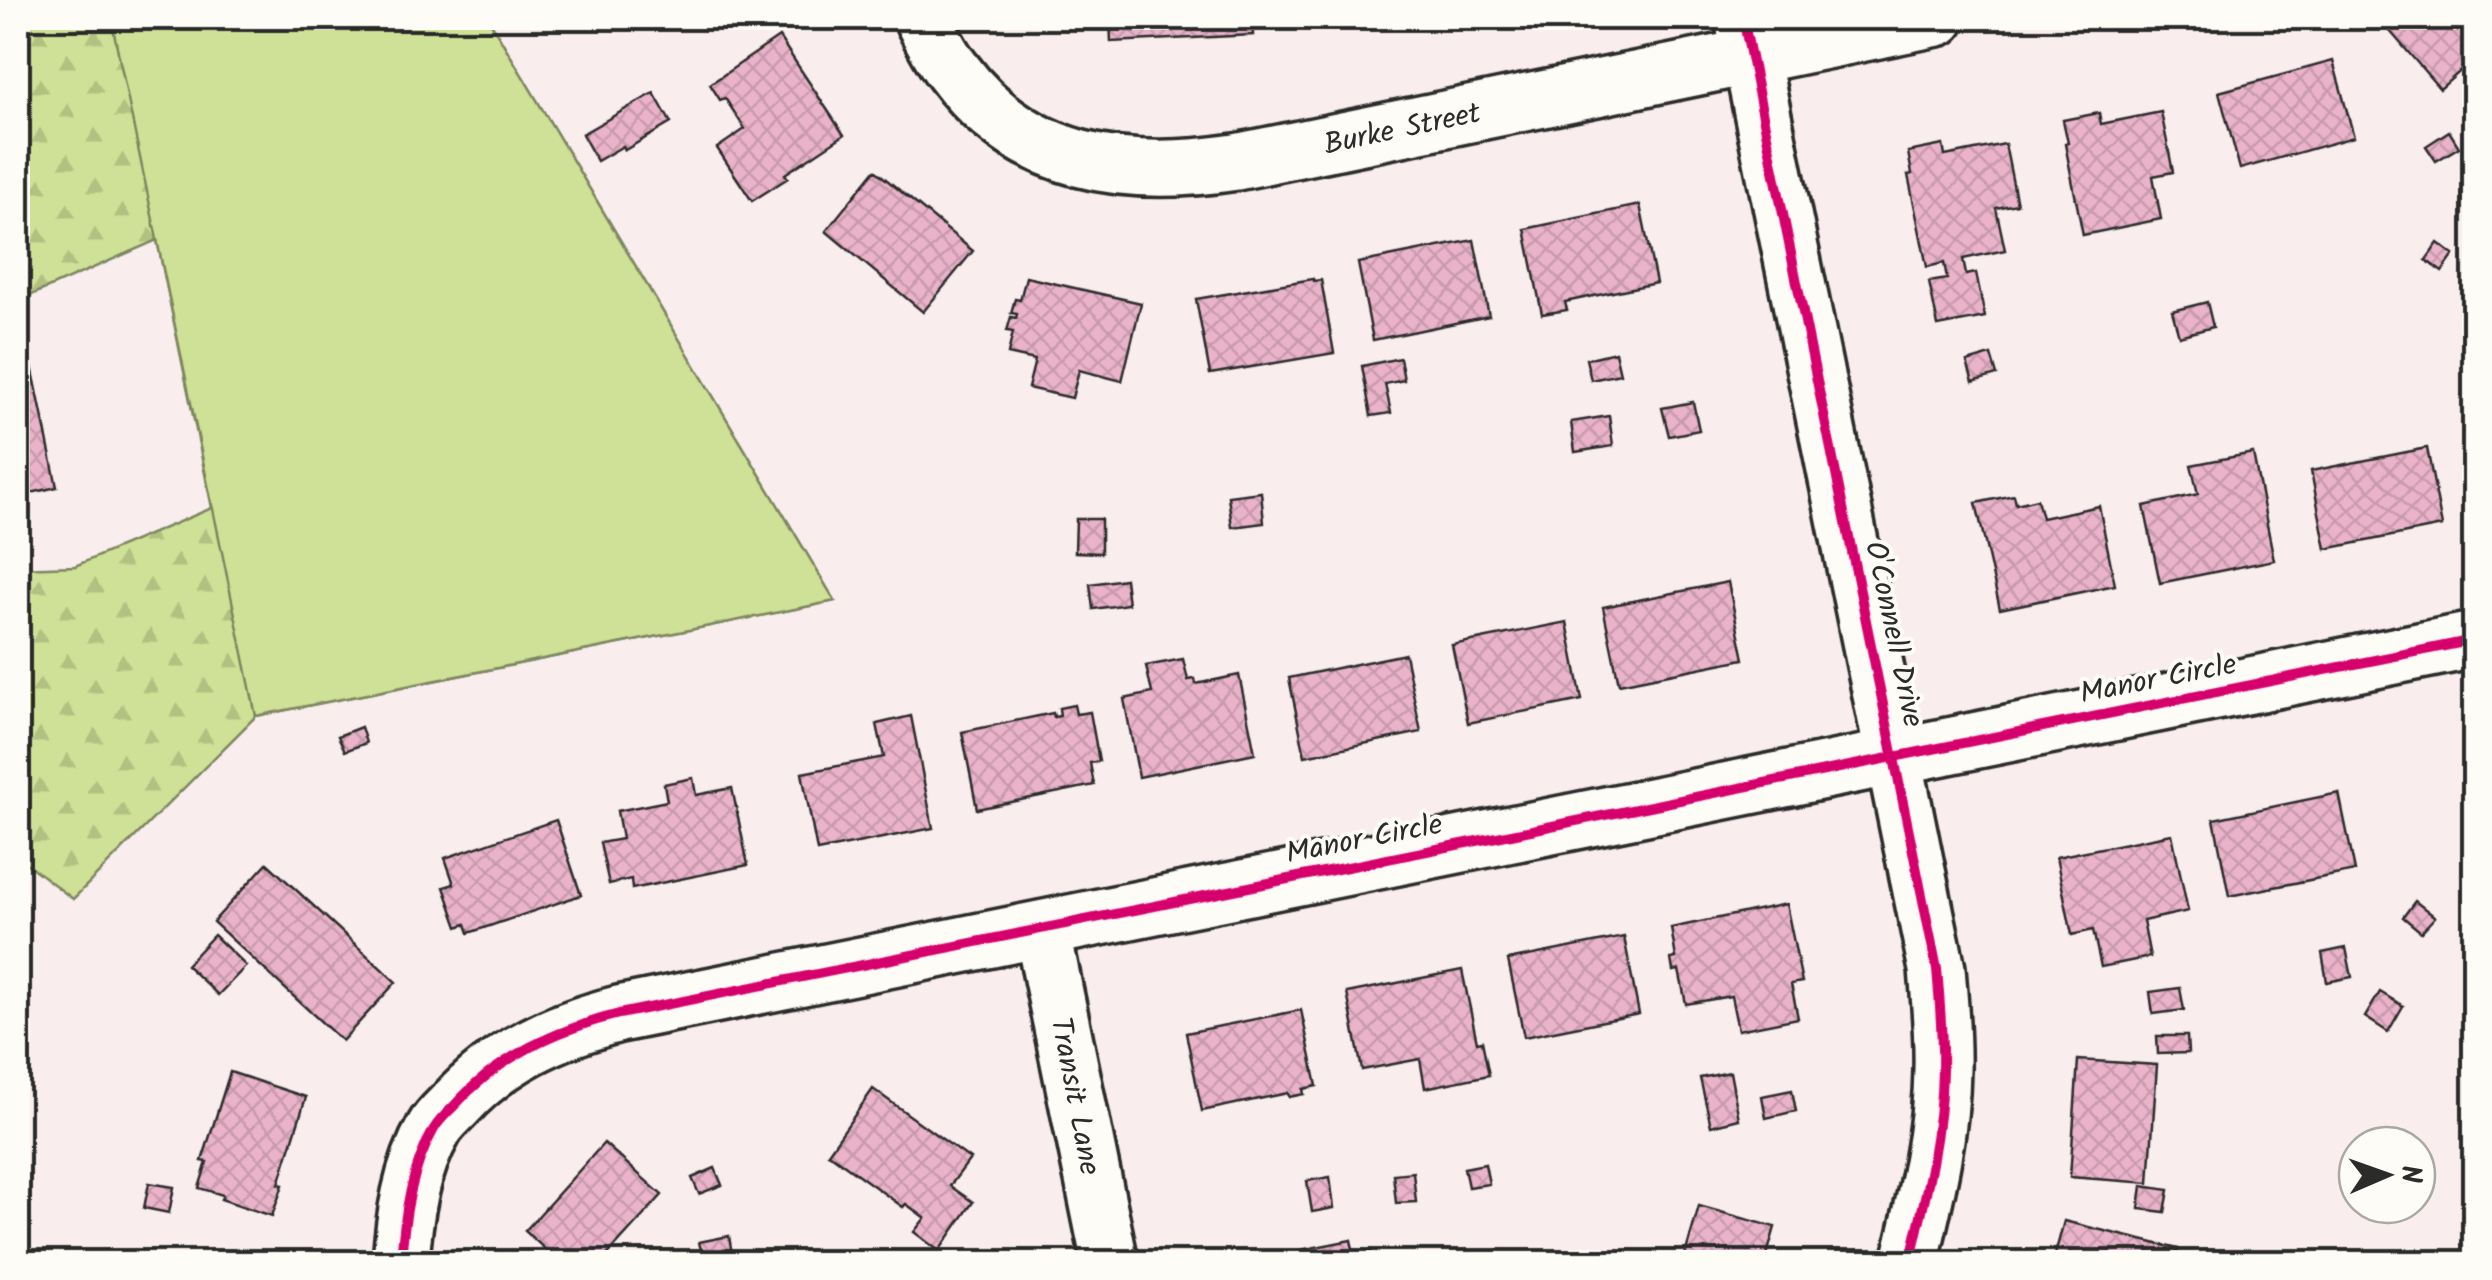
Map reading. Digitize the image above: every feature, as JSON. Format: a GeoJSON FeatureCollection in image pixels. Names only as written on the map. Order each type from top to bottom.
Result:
{"type":"FeatureCollection","features":[{"type":"Feature","properties":{"kind":"street","name":"Burke Street"},"geometry":{"type":"LineString","coordinates":[[922,18],[951,69],[976,99],[1006,124],[1058,152],[1122,167],[1160,170],[1236,162],[1747,37],[1937,18]]}},
{"type":"Feature","properties":{"kind":"street","name":"O'Connell Drive"},"geometry":{"type":"LineString","coordinates":[[1747,37],[1937,969],[1942,1020],[1937,1137],[1910,1262]]}},
{"type":"Feature","properties":{"kind":"street","name":"Manor Circle"},"geometry":{"type":"LineString","coordinates":[[401,1262],[410,1192],[435,1126],[468,1090],[507,1060],[542,1039],[580,1024],[2474,640]]}},
{"type":"Feature","properties":{"kind":"street","name":"Transit Lane"},"geometry":{"type":"LineString","coordinates":[[1042,929],[1110,1262]]}},
{"type":"Feature","properties":{"kind":"green space"},"geometry":{"type":"Polygon","coordinates":[[[18,18],[488,18],[835,601],[256,716],[73,899],[18,857],[18,568],[75,566],[212,508],[157,240],[18,301],[18,18]]]}},
{"type":"Feature","properties":{"kind":"green space"},"geometry":{"type":"Polygon","coordinates":[[[111,18],[488,18],[835,601],[256,716],[111,18]]]}},
{"type":"Feature","properties":{"kind":"building"},"geometry":{"type":"Polygon","coordinates":[[[1110,18],[1252,18],[1253,35],[1111,42],[1110,18]]]}},
{"type":"Feature","properties":{"kind":"building"},"geometry":{"type":"Polygon","coordinates":[[[2403,18],[2474,18],[2474,59],[2440,89],[2389,30],[2403,18]]]}},
{"type":"Feature","properties":{"kind":"building"},"geometry":{"type":"Polygon","coordinates":[[[779,37],[844,135],[752,201],[717,148],[745,129],[725,98],[720,100],[710,84],[779,37]]]}},
{"type":"Feature","properties":{"kind":"building"},"geometry":{"type":"Polygon","coordinates":[[[2333,61],[2354,137],[2240,169],[2219,92],[2333,61]]]}},
{"type":"Feature","properties":{"kind":"building"},"geometry":{"type":"Polygon","coordinates":[[[654,93],[671,123],[625,150],[623,146],[597,161],[582,134],[654,93]]]}},
{"type":"Feature","properties":{"kind":"building"},"geometry":{"type":"Polygon","coordinates":[[[2161,112],[2173,172],[2153,176],[2161,219],[2083,235],[2063,120],[2099,113],[2101,124],[2161,112]]]}},
{"type":"Feature","properties":{"kind":"building"},"geometry":{"type":"Polygon","coordinates":[[[2449,131],[2459,147],[2436,161],[2426,146],[2449,131]]]}},
{"type":"Feature","properties":{"kind":"building"},"geometry":{"type":"Polygon","coordinates":[[[2005,144],[2017,204],[1996,208],[2005,250],[1963,259],[1966,275],[1976,273],[1985,317],[1938,326],[1929,282],[1947,279],[1944,263],[1927,267],[1908,175],[1912,174],[1908,152],[1943,145],[1945,156],[2005,144]]]}},
{"type":"Feature","properties":{"kind":"building"},"geometry":{"type":"Polygon","coordinates":[[[875,170],[973,251],[923,312],[826,231],[875,170]]]}},
{"type":"Feature","properties":{"kind":"building"},"geometry":{"type":"Polygon","coordinates":[[[1640,205],[1656,283],[1565,302],[1567,310],[1542,314],[1525,229],[1640,205]]]}},
{"type":"Feature","properties":{"kind":"building"},"geometry":{"type":"Polygon","coordinates":[[[1474,240],[1489,316],[1373,340],[1358,263],[1474,240]]]}},
{"type":"Feature","properties":{"kind":"building"},"geometry":{"type":"Polygon","coordinates":[[[2438,243],[2454,255],[2442,272],[2426,260],[2438,243]]]}},
{"type":"Feature","properties":{"kind":"building"},"geometry":{"type":"Polygon","coordinates":[[[1026,277],[1141,303],[1122,381],[1079,370],[1072,398],[1028,388],[1035,360],[1008,354],[1013,332],[1007,331],[1011,317],[1016,318],[1017,314],[1011,313],[1015,299],[1020,300],[1026,277]]]}},
{"type":"Feature","properties":{"kind":"building"},"geometry":{"type":"Polygon","coordinates":[[[1321,280],[1334,353],[1210,374],[1196,299],[1321,280]]]}},
{"type":"Feature","properties":{"kind":"building"},"geometry":{"type":"Polygon","coordinates":[[[2207,302],[2213,327],[2179,336],[2172,311],[2207,302]]]}},
{"type":"Feature","properties":{"kind":"building"},"geometry":{"type":"Polygon","coordinates":[[[28,347],[57,487],[18,496],[18,350],[28,347]]]}},
{"type":"Feature","properties":{"kind":"building"},"geometry":{"type":"Polygon","coordinates":[[[1615,352],[1620,374],[1591,380],[1586,359],[1615,352]]]}},
{"type":"Feature","properties":{"kind":"building"},"geometry":{"type":"Polygon","coordinates":[[[1991,355],[1997,375],[1973,382],[1967,362],[1991,355]]]}},
{"type":"Feature","properties":{"kind":"building"},"geometry":{"type":"Polygon","coordinates":[[[1400,358],[1404,380],[1385,384],[1391,413],[1371,416],[1362,366],[1400,358]]]}},
{"type":"Feature","properties":{"kind":"building"},"geometry":{"type":"Polygon","coordinates":[[[1693,402],[1699,430],[1669,436],[1662,408],[1693,402]]]}},
{"type":"Feature","properties":{"kind":"building"},"geometry":{"type":"Polygon","coordinates":[[[1609,416],[1613,446],[1575,452],[1571,422],[1609,416]]]}},
{"type":"Feature","properties":{"kind":"building"},"geometry":{"type":"Polygon","coordinates":[[[2427,448],[2442,526],[2326,549],[2311,471],[2427,448]]]}},
{"type":"Feature","properties":{"kind":"building"},"geometry":{"type":"Polygon","coordinates":[[[2253,453],[2274,560],[2160,583],[2144,506],[2198,494],[2191,465],[2253,453]]]}},
{"type":"Feature","properties":{"kind":"building"},"geometry":{"type":"Polygon","coordinates":[[[1261,492],[1264,523],[1232,527],[1228,496],[1261,492]]]}},
{"type":"Feature","properties":{"kind":"building"},"geometry":{"type":"Polygon","coordinates":[[[2014,495],[2016,504],[2037,499],[2042,518],[2099,506],[2115,585],[2000,609],[1976,503],[2014,495]]]}},
{"type":"Feature","properties":{"kind":"building"},"geometry":{"type":"Polygon","coordinates":[[[1076,519],[1101,519],[1101,553],[1075,552],[1076,519]]]}},
{"type":"Feature","properties":{"kind":"building"},"geometry":{"type":"Polygon","coordinates":[[[1125,579],[1128,604],[1093,609],[1090,584],[1125,579]]]}},
{"type":"Feature","properties":{"kind":"building"},"geometry":{"type":"Polygon","coordinates":[[[1728,582],[1744,659],[1619,684],[1603,607],[1728,582]]]}},
{"type":"Feature","properties":{"kind":"building"},"geometry":{"type":"Polygon","coordinates":[[[1567,622],[1582,700],[1468,723],[1452,645],[1567,622]]]}},
{"type":"Feature","properties":{"kind":"building"},"geometry":{"type":"Polygon","coordinates":[[[1405,654],[1421,732],[1305,756],[1289,678],[1405,654]]]}},
{"type":"Feature","properties":{"kind":"building"},"geometry":{"type":"Polygon","coordinates":[[[1183,659],[1188,680],[1195,679],[1196,684],[1239,675],[1255,753],[1139,777],[1124,699],[1152,693],[1146,666],[1183,659]]]}},
{"type":"Feature","properties":{"kind":"building"},"geometry":{"type":"Polygon","coordinates":[[[1074,705],[1076,714],[1090,712],[1099,761],[1090,763],[1094,785],[977,809],[962,732],[1053,713],[1054,717],[1060,716],[1059,708],[1074,705]]]}},
{"type":"Feature","properties":{"kind":"building"},"geometry":{"type":"Polygon","coordinates":[[[911,716],[933,828],[817,851],[802,773],[884,757],[877,724],[911,716]]]}},
{"type":"Feature","properties":{"kind":"building"},"geometry":{"type":"Polygon","coordinates":[[[361,727],[366,743],[345,751],[338,736],[361,727]]]}},
{"type":"Feature","properties":{"kind":"building"},"geometry":{"type":"Polygon","coordinates":[[[693,778],[696,795],[732,788],[748,865],[632,889],[631,879],[609,884],[600,843],[622,839],[617,811],[667,801],[664,784],[693,778]]]}},
{"type":"Feature","properties":{"kind":"building"},"geometry":{"type":"Polygon","coordinates":[[[2339,793],[2355,871],[2229,896],[2214,819],[2339,793]]]}},
{"type":"Feature","properties":{"kind":"building"},"geometry":{"type":"Polygon","coordinates":[[[556,820],[581,895],[469,933],[466,924],[458,927],[444,887],[454,884],[445,858],[556,820]]]}},
{"type":"Feature","properties":{"kind":"building"},"geometry":{"type":"Polygon","coordinates":[[[2172,834],[2188,911],[2143,921],[2150,957],[2101,967],[2093,930],[2072,935],[2056,857],[2172,834]]]}},
{"type":"Feature","properties":{"kind":"building"},"geometry":{"type":"Polygon","coordinates":[[[267,863],[396,982],[342,1041],[213,922],[267,863]]]}},
{"type":"Feature","properties":{"kind":"building"},"geometry":{"type":"Polygon","coordinates":[[[2415,901],[2435,917],[2421,932],[2403,917],[2415,901]]]}},
{"type":"Feature","properties":{"kind":"building"},"geometry":{"type":"Polygon","coordinates":[[[1786,904],[1802,982],[1791,984],[1798,1018],[1738,1030],[1731,996],[1686,1004],[1679,970],[1673,971],[1671,959],[1676,958],[1671,928],[1786,904]]]}},
{"type":"Feature","properties":{"kind":"building"},"geometry":{"type":"Polygon","coordinates":[[[214,935],[246,966],[218,995],[186,965],[214,935]]]}},
{"type":"Feature","properties":{"kind":"building"},"geometry":{"type":"Polygon","coordinates":[[[1624,937],[1639,1014],[1524,1037],[1508,960],[1624,937]]]}},
{"type":"Feature","properties":{"kind":"building"},"geometry":{"type":"Polygon","coordinates":[[[2346,948],[2352,977],[2327,982],[2322,953],[2346,948]]]}},
{"type":"Feature","properties":{"kind":"building"},"geometry":{"type":"Polygon","coordinates":[[[1462,970],[1477,1042],[1482,1041],[1489,1075],[1425,1088],[1420,1059],[1362,1070],[1347,993],[1462,970]]]}},
{"type":"Feature","properties":{"kind":"building"},"geometry":{"type":"Polygon","coordinates":[[[2180,988],[2184,1010],[2153,1014],[2150,992],[2180,988]]]}},
{"type":"Feature","properties":{"kind":"building"},"geometry":{"type":"Polygon","coordinates":[[[2380,992],[2403,1006],[2388,1032],[2365,1017],[2380,992]]]}},
{"type":"Feature","properties":{"kind":"building"},"geometry":{"type":"Polygon","coordinates":[[[1301,1010],[1317,1086],[1303,1089],[1304,1094],[1289,1097],[1288,1093],[1202,1111],[1186,1033],[1301,1010]]]}},
{"type":"Feature","properties":{"kind":"building"},"geometry":{"type":"Polygon","coordinates":[[[2157,1036],[2187,1036],[2188,1053],[2158,1054],[2157,1036]]]}},
{"type":"Feature","properties":{"kind":"building"},"geometry":{"type":"Polygon","coordinates":[[[2078,1060],[2157,1065],[2149,1183],[2070,1177],[2078,1060]]]}},
{"type":"Feature","properties":{"kind":"building"},"geometry":{"type":"Polygon","coordinates":[[[230,1072],[306,1097],[272,1216],[199,1188],[207,1162],[202,1161],[230,1072]]]}},
{"type":"Feature","properties":{"kind":"building"},"geometry":{"type":"Polygon","coordinates":[[[1730,1072],[1739,1119],[1711,1126],[1700,1078],[1730,1072]]]}},
{"type":"Feature","properties":{"kind":"building"},"geometry":{"type":"Polygon","coordinates":[[[873,1089],[970,1159],[950,1186],[973,1202],[939,1251],[914,1232],[925,1218],[906,1204],[903,1207],[828,1153],[873,1089]]]}},
{"type":"Feature","properties":{"kind":"building"},"geometry":{"type":"Polygon","coordinates":[[[1792,1090],[1796,1111],[1766,1118],[1762,1096],[1792,1090]]]}},
{"type":"Feature","properties":{"kind":"building"},"geometry":{"type":"Polygon","coordinates":[[[604,1143],[662,1195],[605,1262],[559,1262],[525,1231],[604,1143]]]}},
{"type":"Feature","properties":{"kind":"building"},"geometry":{"type":"Polygon","coordinates":[[[1485,1164],[1489,1184],[1468,1187],[1464,1168],[1485,1164]]]}},
{"type":"Feature","properties":{"kind":"building"},"geometry":{"type":"Polygon","coordinates":[[[715,1168],[722,1185],[699,1194],[692,1178],[715,1168]]]}},
{"type":"Feature","properties":{"kind":"building"},"geometry":{"type":"Polygon","coordinates":[[[1413,1172],[1416,1202],[1396,1203],[1393,1174],[1413,1172]]]}},
{"type":"Feature","properties":{"kind":"building"},"geometry":{"type":"Polygon","coordinates":[[[1330,1177],[1334,1208],[1312,1212],[1307,1181],[1330,1177]]]}},
{"type":"Feature","properties":{"kind":"building"},"geometry":{"type":"Polygon","coordinates":[[[149,1183],[174,1187],[169,1213],[144,1208],[149,1183]]]}},
{"type":"Feature","properties":{"kind":"building"},"geometry":{"type":"Polygon","coordinates":[[[2142,1186],[2169,1190],[2165,1212],[2139,1209],[2142,1186]]]}},
{"type":"Feature","properties":{"kind":"building"},"geometry":{"type":"Polygon","coordinates":[[[1699,1206],[1775,1227],[1765,1262],[1683,1262],[1699,1206]]]}},
{"type":"Feature","properties":{"kind":"building"},"geometry":{"type":"Polygon","coordinates":[[[2064,1221],[2178,1249],[2175,1262],[2053,1262],[2064,1221]]]}},
{"type":"Feature","properties":{"kind":"building"},"geometry":{"type":"Polygon","coordinates":[[[729,1236],[733,1260],[704,1262],[699,1242],[729,1236]]]}},
{"type":"Feature","properties":{"kind":"building"},"geometry":{"type":"Polygon","coordinates":[[[1351,1240],[1354,1254],[1371,1251],[1374,1262],[1240,1262],[1351,1240]]]}},
{"type":"Feature","properties":{"kind":"building"},"geometry":{"type":"Polygon","coordinates":[[[1499,1250],[1501,1262],[1470,1262],[1469,1256],[1499,1250]]]}},
{"type":"Feature","properties":{"kind":"cycle path"},"geometry":{"type":"LineString","coordinates":[[1743,18],[1937,969],[1942,1045],[1939,1119],[1910,1262]]}},
{"type":"Feature","properties":{"kind":"cycle path"},"geometry":{"type":"LineString","coordinates":[[401,1262],[414,1177],[438,1123],[471,1088],[509,1059],[596,1020],[2474,640]]}}]}
